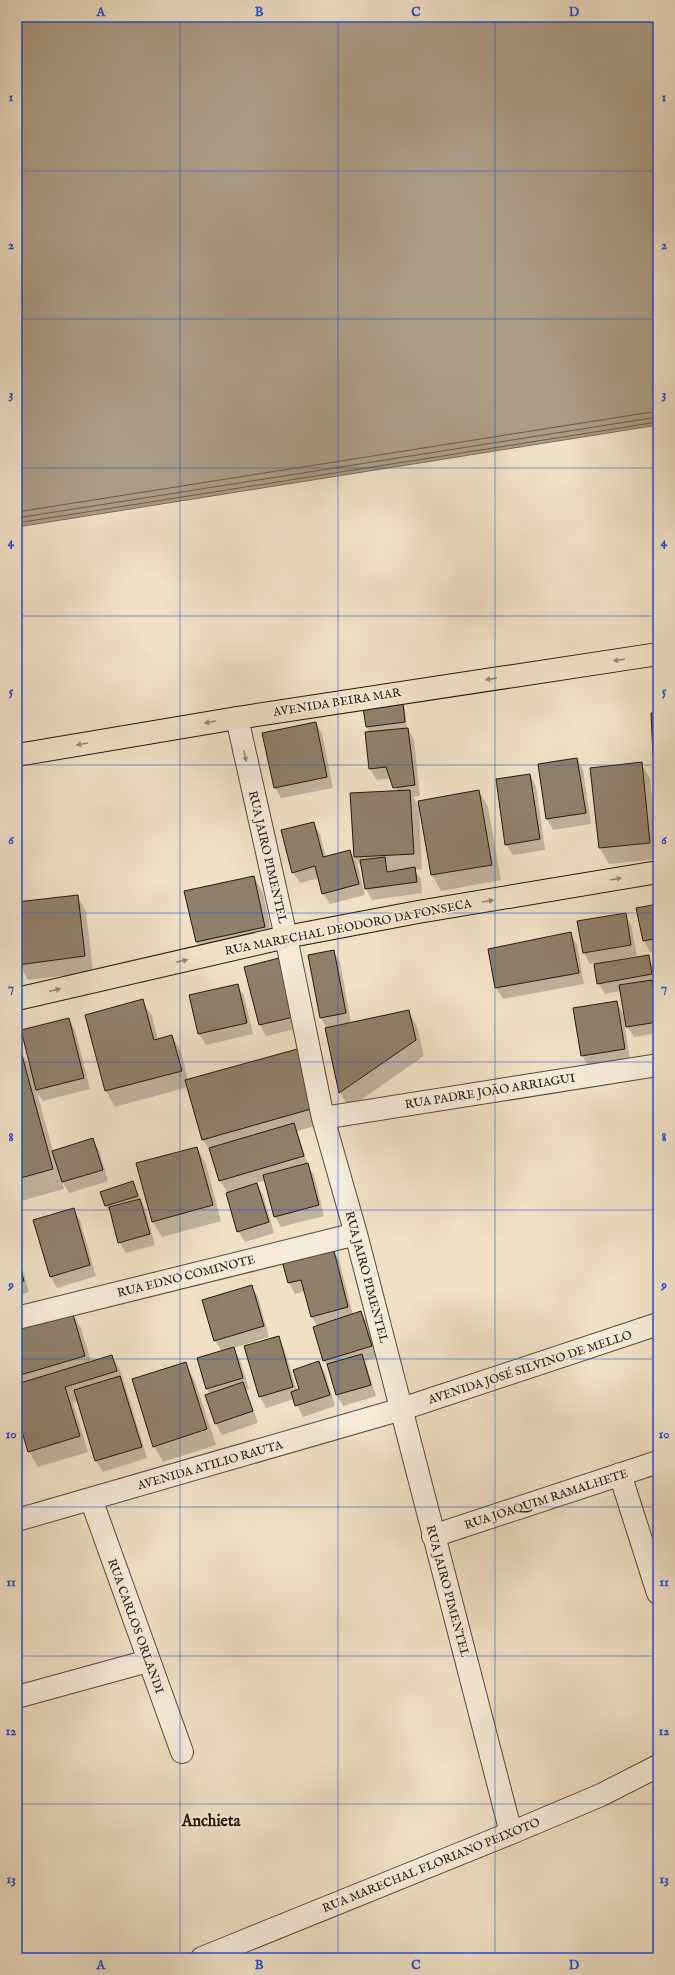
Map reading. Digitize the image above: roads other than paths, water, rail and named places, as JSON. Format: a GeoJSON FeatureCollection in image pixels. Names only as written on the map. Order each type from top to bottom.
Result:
{"type":"FeatureCollection","features":[{"type":"Feature","properties":{"kind":"main road","name":"AVENIDA BEIRA MAR"},"geometry":{"type":"LineString","coordinates":[[17,755],[237,718],[658,654]]}},
{"type":"Feature","properties":{"kind":"main road","name":"RUA MARECHAL DEODORO DA FONSECA"},"geometry":{"type":"LineString","coordinates":[[17,999],[286,937],[418,912],[658,872]]}},
{"type":"Feature","properties":{"kind":"street","name":"RUA JAIRO PIMENTEL"},"geometry":{"type":"LineString","coordinates":[[237,718],[286,937],[323,1118],[356,1234],[402,1409],[433,1536],[511,1832]]}},
{"type":"Feature","properties":{"kind":"street","name":"RUA PADRE JOÃO ARRIAGUI"},"geometry":{"type":"LineString","coordinates":[[323,1118],[658,1064]]}},
{"type":"Feature","properties":{"kind":"street","name":"RUA EDNO COMINOTE"},"geometry":{"type":"LineString","coordinates":[[17,1318],[356,1234]]}},
{"type":"Feature","properties":{"kind":"street","name":"AVENIDA JOSÉ SILVINO DE MELLO"},"geometry":{"type":"LineString","coordinates":[[402,1409],[658,1324]]}},
{"type":"Feature","properties":{"kind":"street","name":"AVENIDA ATILIO RAUTA"},"geometry":{"type":"LineString","coordinates":[[17,1520],[402,1409]]}},
{"type":"Feature","properties":{"kind":"street","name":"RUA JOAQUIM RAMALHETE"},"geometry":{"type":"LineString","coordinates":[[433,1536],[658,1462]]}},
{"type":"Feature","properties":{"kind":"street"},"geometry":{"type":"LineString","coordinates":[[620,1474],[658,1593]]}},
{"type":"Feature","properties":{"kind":"street","name":"RUA CARLOS ORLANDI"},"geometry":{"type":"LineString","coordinates":[[91,1499],[182,1752]]}},
{"type":"Feature","properties":{"kind":"street"},"geometry":{"type":"LineString","coordinates":[[17,1697],[148,1661]]}},
{"type":"Feature","properties":{"kind":"street","name":"RUA MARECHAL FLORIANO PEIXOTO"},"geometry":{"type":"LineString","coordinates":[[202,1958],[601,1795],[658,1766]]}},
{"type":"Feature","properties":{"kind":"water"},"geometry":{"type":"Polygon","coordinates":[[[17,17],[658,17],[658,425],[17,527],[17,17]]]}},
{"type":"Feature","properties":{"kind":"district","name":"Anchieta"},"geometry":{"type":"Point","coordinates":[211,1820]}}]}
